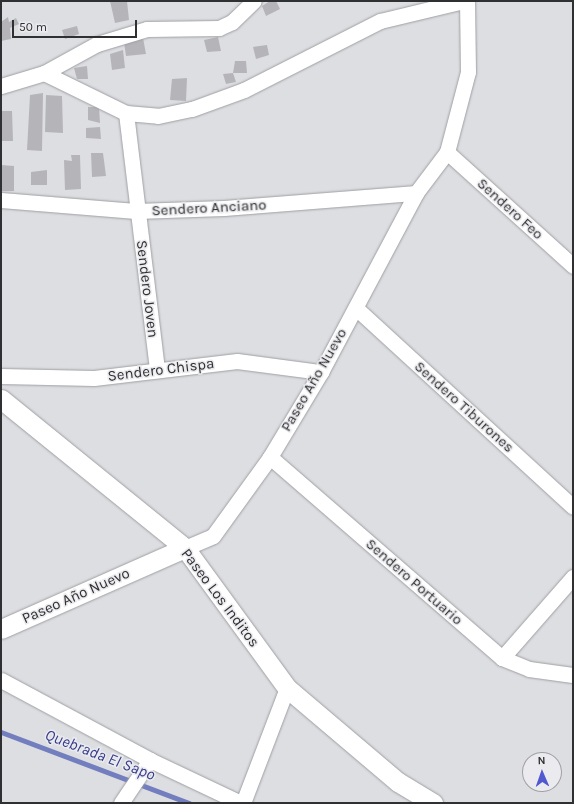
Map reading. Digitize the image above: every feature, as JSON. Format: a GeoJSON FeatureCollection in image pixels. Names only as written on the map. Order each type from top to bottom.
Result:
{"type":"FeatureCollection","features":[{"type":"Feature","properties":{"kind":"street"},"geometry":{"type":"LineString","coordinates":[[1,86],[44,73],[97,44],[147,29],[219,28],[232,22],[254,1]]}},
{"type":"Feature","properties":{"kind":"street"},"geometry":{"type":"LineString","coordinates":[[44,73],[126,113],[158,116],[192,109],[244,90],[380,21],[463,1]]}},
{"type":"Feature","properties":{"kind":"street","name":"Paseo Año Nuevo"},"geometry":{"type":"LineString","coordinates":[[1,629],[213,536],[270,457],[321,372],[416,193],[447,152],[468,72],[467,1]]}},
{"type":"Feature","properties":{"kind":"street","name":"Sendero Joven"},"geometry":{"type":"LineString","coordinates":[[126,113],[136,211],[157,370]]}},
{"type":"Feature","properties":{"kind":"street","name":"Sendero Feo"},"geometry":{"type":"LineString","coordinates":[[447,152],[573,266]]}},
{"type":"Feature","properties":{"kind":"street","name":"Sendero Anciano"},"geometry":{"type":"LineString","coordinates":[[1,200],[136,211],[224,208],[416,193]]}},
{"type":"Feature","properties":{"kind":"street","name":"Sendero Tiburones"},"geometry":{"type":"LineString","coordinates":[[356,308],[573,507]]}},
{"type":"Feature","properties":{"kind":"street","name":"Sendero Chispa"},"geometry":{"type":"LineString","coordinates":[[1,376],[94,378],[236,361],[321,372]]}},
{"type":"Feature","properties":{"kind":"street","name":"Paseo Los Inditos"},"geometry":{"type":"LineString","coordinates":[[1,399],[185,548],[287,688],[398,782],[433,803]]}},
{"type":"Feature","properties":{"kind":"street","name":"Sendero Portuario"},"geometry":{"type":"LineString","coordinates":[[270,457],[502,658],[528,669],[573,675]]}},
{"type":"Feature","properties":{"kind":"street"},"geometry":{"type":"LineString","coordinates":[[502,658],[573,577]]}},
{"type":"Feature","properties":{"kind":"street"},"geometry":{"type":"LineString","coordinates":[[2,685],[150,760],[242,803],[287,688]]}},
{"type":"Feature","properties":{"kind":"street"},"geometry":{"type":"LineString","coordinates":[[121,803],[150,760]]}},
{"type":"Feature","properties":{"kind":"building"},"geometry":{"type":"Polygon","coordinates":[[[110,1],[127,1],[129,20],[115,23],[110,1]]]}},
{"type":"Feature","properties":{"kind":"building"},"geometry":{"type":"Polygon","coordinates":[[[270,1],[276,1],[280,9],[266,16],[262,6],[270,1]]]}},
{"type":"Feature","properties":{"kind":"building"},"geometry":{"type":"Polygon","coordinates":[[[8,17],[9,22],[16,18],[19,24],[10,28],[11,39],[1,41],[1,22],[8,17]]]}},
{"type":"Feature","properties":{"kind":"building"},"geometry":{"type":"Polygon","coordinates":[[[77,26],[79,34],[65,39],[62,30],[77,26]]]}},
{"type":"Feature","properties":{"kind":"building"},"geometry":{"type":"Polygon","coordinates":[[[218,37],[221,51],[207,52],[204,40],[218,37]]]}},
{"type":"Feature","properties":{"kind":"building"},"geometry":{"type":"Polygon","coordinates":[[[143,38],[146,54],[126,56],[124,42],[143,38]]]}},
{"type":"Feature","properties":{"kind":"building"},"geometry":{"type":"Polygon","coordinates":[[[267,45],[269,55],[256,59],[253,47],[267,45]]]}},
{"type":"Feature","properties":{"kind":"building"},"geometry":{"type":"Polygon","coordinates":[[[123,50],[125,68],[112,70],[110,54],[123,50]]]}},
{"type":"Feature","properties":{"kind":"building"},"geometry":{"type":"Polygon","coordinates":[[[235,61],[246,61],[247,73],[233,73],[235,61]]]}},
{"type":"Feature","properties":{"kind":"building"},"geometry":{"type":"Polygon","coordinates":[[[87,66],[88,79],[77,79],[74,68],[87,66]]]}},
{"type":"Feature","properties":{"kind":"building"},"geometry":{"type":"Polygon","coordinates":[[[233,73],[236,82],[226,84],[223,74],[233,73]]]}},
{"type":"Feature","properties":{"kind":"building"},"geometry":{"type":"Polygon","coordinates":[[[187,78],[186,101],[170,100],[172,79],[187,78]]]}},
{"type":"Feature","properties":{"kind":"building"},"geometry":{"type":"Polygon","coordinates":[[[43,93],[42,151],[27,150],[30,95],[43,93]]]}},
{"type":"Feature","properties":{"kind":"building"},"geometry":{"type":"Polygon","coordinates":[[[46,95],[62,96],[63,133],[45,132],[46,95]]]}},
{"type":"Feature","properties":{"kind":"building"},"geometry":{"type":"Polygon","coordinates":[[[88,107],[99,107],[100,123],[88,120],[88,107]]]}},
{"type":"Feature","properties":{"kind":"building"},"geometry":{"type":"Polygon","coordinates":[[[1,111],[12,111],[13,141],[1,141],[1,111]]]}},
{"type":"Feature","properties":{"kind":"building"},"geometry":{"type":"Polygon","coordinates":[[[100,127],[101,139],[86,138],[86,128],[100,127]]]}},
{"type":"Feature","properties":{"kind":"building"},"geometry":{"type":"Polygon","coordinates":[[[91,153],[103,153],[106,176],[92,177],[91,153]]]}},
{"type":"Feature","properties":{"kind":"building"},"geometry":{"type":"Polygon","coordinates":[[[71,155],[80,155],[81,189],[65,190],[64,160],[72,161],[71,155]]]}},
{"type":"Feature","properties":{"kind":"building"},"geometry":{"type":"Polygon","coordinates":[[[1,165],[14,166],[14,191],[1,191],[1,165]]]}},
{"type":"Feature","properties":{"kind":"building"},"geometry":{"type":"Polygon","coordinates":[[[47,170],[47,185],[31,185],[31,172],[47,170]]]}},
{"type":"Feature","properties":{"kind":"waterway","name":"Quebrada El Sapo"},"geometry":{"type":"LineString","coordinates":[[1,732],[189,803]]}}]}
